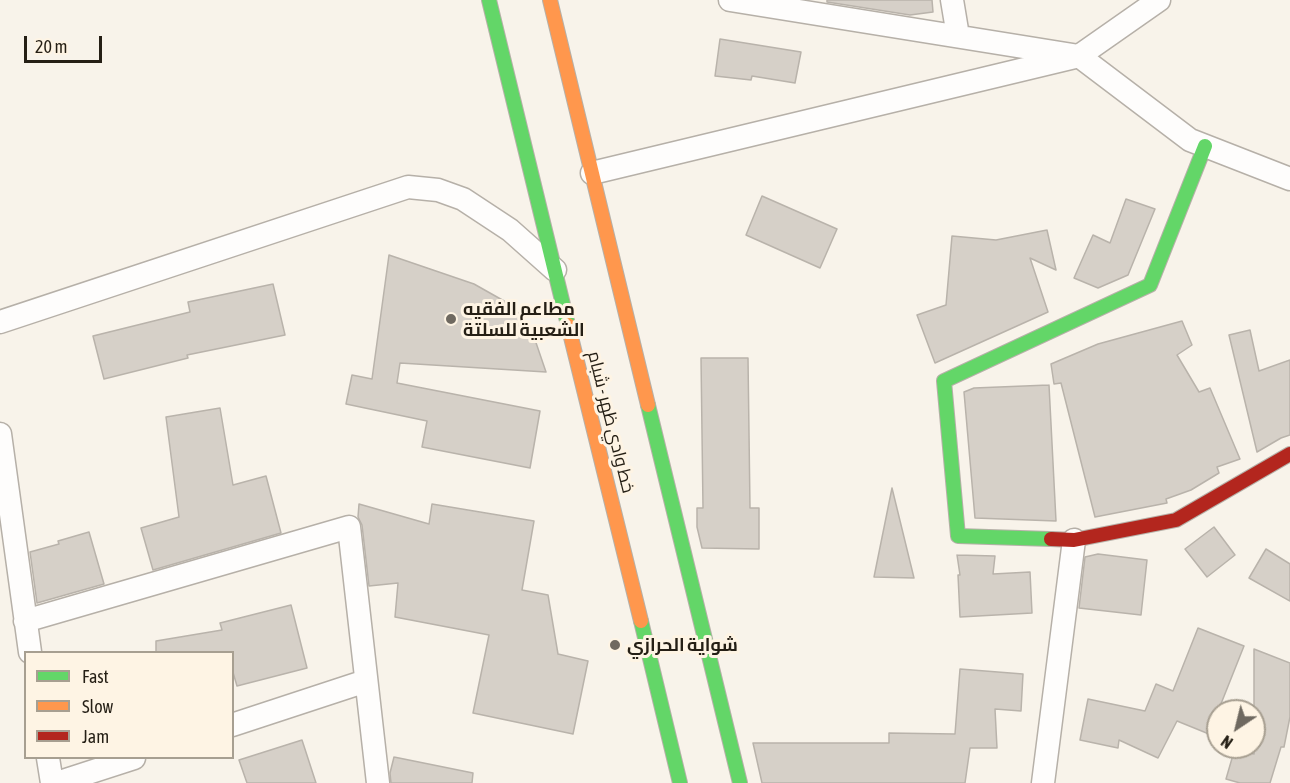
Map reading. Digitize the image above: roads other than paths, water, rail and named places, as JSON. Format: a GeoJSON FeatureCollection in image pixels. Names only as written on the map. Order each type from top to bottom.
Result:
{"type":"FeatureCollection","features":[{"type":"Feature","properties":{"kind":"main road","name":"خط وادي ظهر - شبام"},"geometry":{"type":"LineString","coordinates":[[489,0],[680,783]]}},
{"type":"Feature","properties":{"kind":"main road"},"geometry":{"type":"LineString","coordinates":[[550,0],[740,783]]}},
{"type":"Feature","properties":{"kind":"main road"},"geometry":{"type":"LineString","coordinates":[[1205,146],[1150,285],[944,381],[958,536],[1074,540],[1176,520],[1290,454]]}},
{"type":"Feature","properties":{"kind":"street"},"geometry":{"type":"LineString","coordinates":[[730,0],[1079,56],[1190,140],[1290,178]]}},
{"type":"Feature","properties":{"kind":"street"},"geometry":{"type":"LineString","coordinates":[[952,0],[958,36]]}},
{"type":"Feature","properties":{"kind":"street"},"geometry":{"type":"LineString","coordinates":[[592,173],[1079,56],[1159,0]]}},
{"type":"Feature","properties":{"kind":"street"},"geometry":{"type":"LineString","coordinates":[[0,322],[408,187],[438,190],[464,199],[510,230],[556,271]]}},
{"type":"Feature","properties":{"kind":"street"},"geometry":{"type":"LineString","coordinates":[[0,434],[30,651]]}},
{"type":"Feature","properties":{"kind":"street"},"geometry":{"type":"LineString","coordinates":[[25,621],[349,527],[378,783]]}},
{"type":"Feature","properties":{"kind":"street"},"geometry":{"type":"LineString","coordinates":[[1043,783],[1074,540]]}},
{"type":"Feature","properties":{"kind":"street"},"geometry":{"type":"LineString","coordinates":[[234,724],[366,681]]}},
{"type":"Feature","properties":{"kind":"street"},"geometry":{"type":"LineString","coordinates":[[48,759],[54,783],[131,759]]}},
{"type":"Feature","properties":{"kind":"place","name":"مطاعم الفقيه الشعبية للسلتة"},"geometry":{"type":"Point","coordinates":[451,319]}},
{"type":"Feature","properties":{"kind":"place","name":"شواية الحرازي"},"geometry":{"type":"Point","coordinates":[615,645]}}]}
